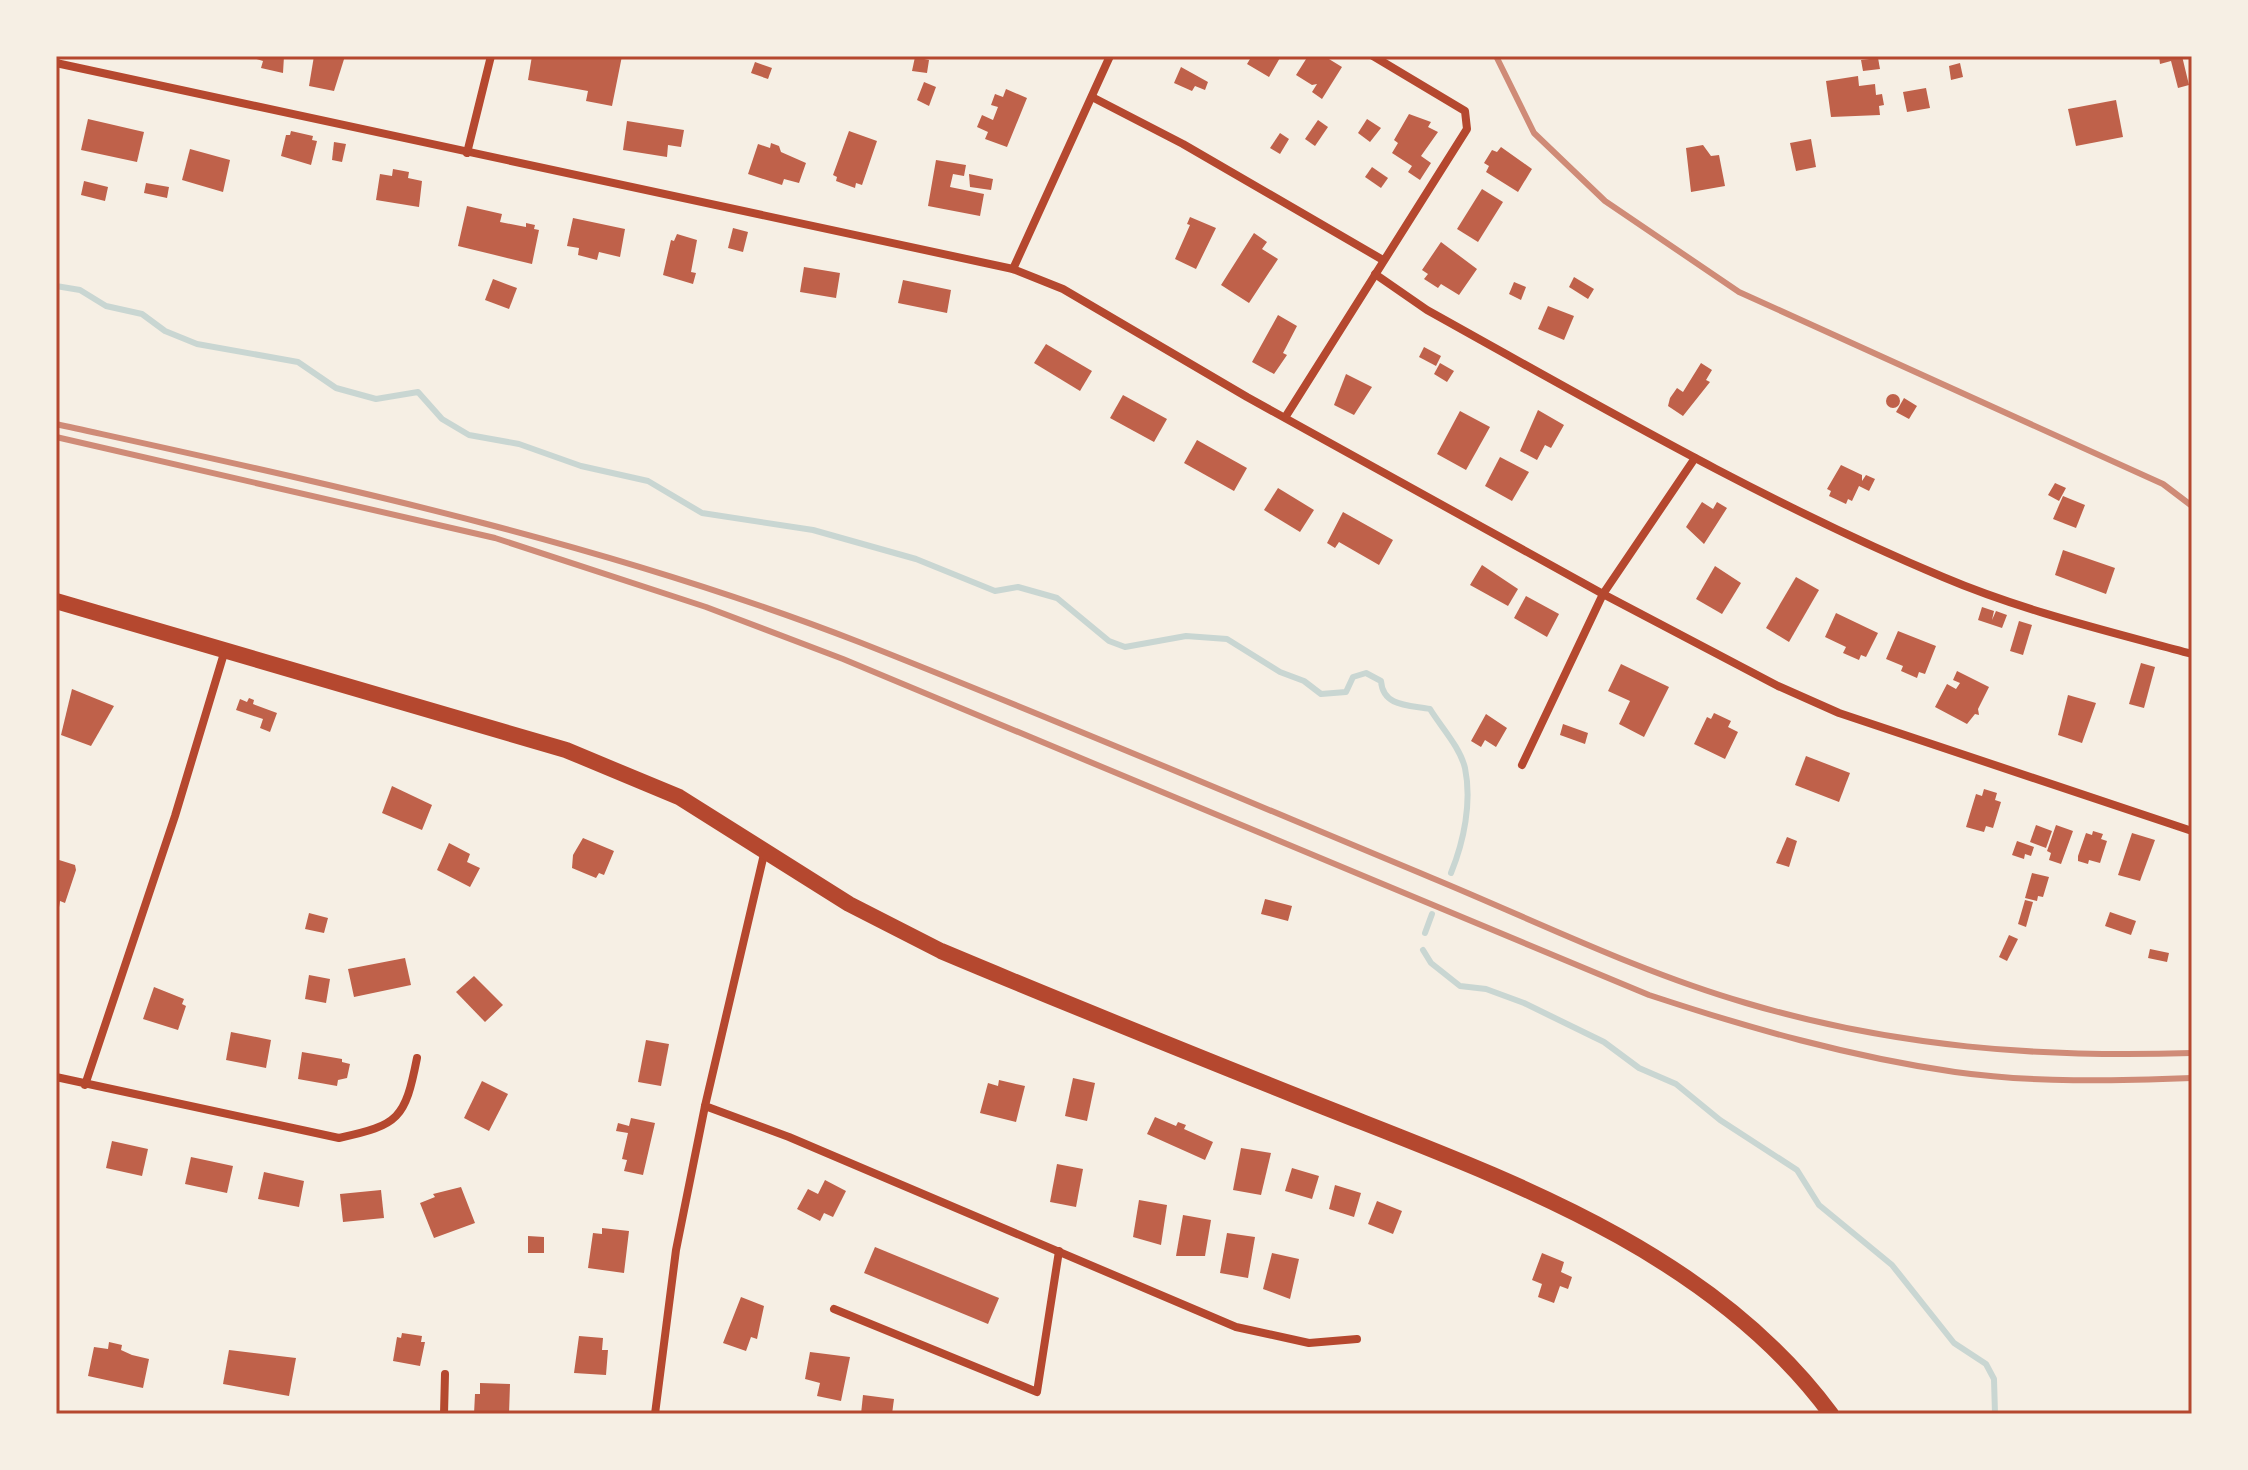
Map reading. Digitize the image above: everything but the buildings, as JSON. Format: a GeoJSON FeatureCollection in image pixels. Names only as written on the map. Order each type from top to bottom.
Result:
{"type":"FeatureCollection","features":[{"type":"Feature","properties":{"kind":"main road"},"geometry":{"type":"LineString","coordinates":[[56,601],[566,750],[679,797],[849,904],[941,951],[1517,1187],[1627,1240],[1730,1310],[1813,1390],[1831,1414]]}},
{"type":"Feature","properties":{"kind":"street"},"geometry":{"type":"LineString","coordinates":[[467,153],[491,56]]}},
{"type":"Feature","properties":{"kind":"street"},"geometry":{"type":"LineString","coordinates":[[1013,269],[1110,56]]}},
{"type":"Feature","properties":{"kind":"street"},"geometry":{"type":"LineString","coordinates":[[1286,416],[1467,129],[1465,111],[1373,56]]}},
{"type":"Feature","properties":{"kind":"street"},"geometry":{"type":"LineString","coordinates":[[56,63],[1013,269],[1063,289],[1247,397],[1603,594],[1778,686],[1839,713],[2192,831]]}},
{"type":"Feature","properties":{"kind":"street"},"geometry":{"type":"LineString","coordinates":[[1092,97],[1183,144],[1383,260]]}},
{"type":"Feature","properties":{"kind":"street"},"geometry":{"type":"LineString","coordinates":[[1375,274],[1427,310],[1810,518],[1946,578],[2030,609],[2192,654]]}},
{"type":"Feature","properties":{"kind":"street"},"geometry":{"type":"LineString","coordinates":[[1522,765],[1603,594],[1695,458]]}},
{"type":"Feature","properties":{"kind":"street"},"geometry":{"type":"LineString","coordinates":[[85,1085],[175,816],[225,650]]}},
{"type":"Feature","properties":{"kind":"street"},"geometry":{"type":"LineString","coordinates":[[655,1414],[676,1250],[705,1106],[766,850]]}},
{"type":"Feature","properties":{"kind":"street"},"geometry":{"type":"LineString","coordinates":[[56,1077],[339,1138],[383,1129],[409,1099],[417,1058]]}},
{"type":"Feature","properties":{"kind":"street"},"geometry":{"type":"LineString","coordinates":[[705,1106],[789,1137],[1236,1327],[1309,1343],[1357,1339]]}},
{"type":"Feature","properties":{"kind":"street"},"geometry":{"type":"LineString","coordinates":[[834,1309],[1037,1392],[1059,1251]]}},
{"type":"Feature","properties":{"kind":"street"},"geometry":{"type":"LineString","coordinates":[[444,1414],[445,1374]]}},
{"type":"Feature","properties":{"kind":"waterway"},"geometry":{"type":"LineString","coordinates":[[56,286],[80,290],[106,306],[142,314],[165,331],[197,344],[298,362],[336,388],[376,399],[418,392],[442,419],[469,435],[519,444],[581,466],[648,481],[702,513],[813,530],[916,559],[995,591],[1018,587],[1057,598],[1109,641],[1125,647],[1186,636],[1227,639],[1280,672],[1304,681],[1321,694],[1346,692],[1353,677],[1366,673],[1381,681],[1383,690],[1392,700],[1430,709],[1463,760],[1467,808],[1460,848],[1451,873]]}},
{"type":"Feature","properties":{"kind":"waterway"},"geometry":{"type":"LineString","coordinates":[[1425,933],[1432,914]]}},
{"type":"Feature","properties":{"kind":"waterway"},"geometry":{"type":"LineString","coordinates":[[1423,950],[1431,963],[1460,986],[1486,989],[1524,1003],[1604,1042],[1639,1068],[1676,1084],[1720,1120],[1797,1170],[1819,1205],[1892,1265],[1954,1343],[1986,1364],[1994,1379],[1995,1414]]}},
{"type":"Feature","properties":{"kind":"railway"},"geometry":{"type":"LineString","coordinates":[[1496,56],[1534,133],[1605,201],[1739,292],[2163,484],[2192,506]]}},
{"type":"Feature","properties":{"kind":"railway"},"geometry":{"type":"LineString","coordinates":[[56,424],[462,518],[562,544],[761,606],[1075,729],[1627,961],[1746,1003],[1857,1030],[1967,1046],[2078,1053],[2192,1053]]}},
{"type":"Feature","properties":{"kind":"railway"},"geometry":{"type":"LineString","coordinates":[[56,437],[495,538],[706,607],[843,659],[1649,995],[1724,1019],[1839,1050],[1985,1076],[2044,1080],[2192,1078]]}}]}
